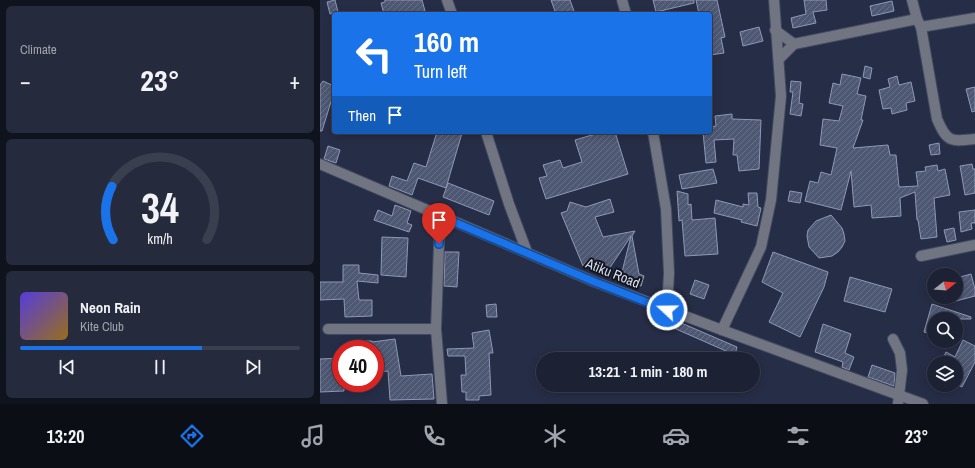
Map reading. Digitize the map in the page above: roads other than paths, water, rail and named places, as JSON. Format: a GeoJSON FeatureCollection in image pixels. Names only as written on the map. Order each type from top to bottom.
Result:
{"type":"FeatureCollection","features":[{"type":"Feature","properties":{"kind":"street"},"geometry":{"type":"LineString","coordinates":[[447,0],[451,12]]}},
{"type":"Feature","properties":{"kind":"street"},"geometry":{"type":"LineString","coordinates":[[622,0],[625,12]]}},
{"type":"Feature","properties":{"kind":"street"},"geometry":{"type":"LineString","coordinates":[[722,330],[761,247],[771,200],[781,96],[774,0]]}},
{"type":"Feature","properties":{"kind":"street"},"geometry":{"type":"LineString","coordinates":[[912,0],[919,23],[937,119],[947,138],[956,142],[975,139]]}},
{"type":"Feature","properties":{"kind":"street"},"geometry":{"type":"LineString","coordinates":[[779,59],[794,44],[919,23],[975,18]]}},
{"type":"Feature","properties":{"kind":"street"},"geometry":{"type":"LineString","coordinates":[[775,30],[794,44]]}},
{"type":"Feature","properties":{"kind":"street"},"geometry":{"type":"LineString","coordinates":[[487,134],[509,204],[527,252]]}},
{"type":"Feature","properties":{"kind":"street"},"geometry":{"type":"LineString","coordinates":[[653,134],[666,208],[669,273],[667,310]]}},
{"type":"Feature","properties":{"kind":"street","name":"Atiku Road"},"geometry":{"type":"LineString","coordinates":[[320,164],[595,282],[722,330],[899,400],[923,404]]}},
{"type":"Feature","properties":{"kind":"street"},"geometry":{"type":"LineString","coordinates":[[440,216],[436,329],[442,404]]}},
{"type":"Feature","properties":{"kind":"street"},"geometry":{"type":"LineString","coordinates":[[921,256],[975,245]]}},
{"type":"Feature","properties":{"kind":"street"},"geometry":{"type":"LineString","coordinates":[[328,329],[436,329]]}},
{"type":"Feature","properties":{"kind":"street"},"geometry":{"type":"LineString","coordinates":[[893,339],[900,353],[901,365],[899,400]]}}]}
